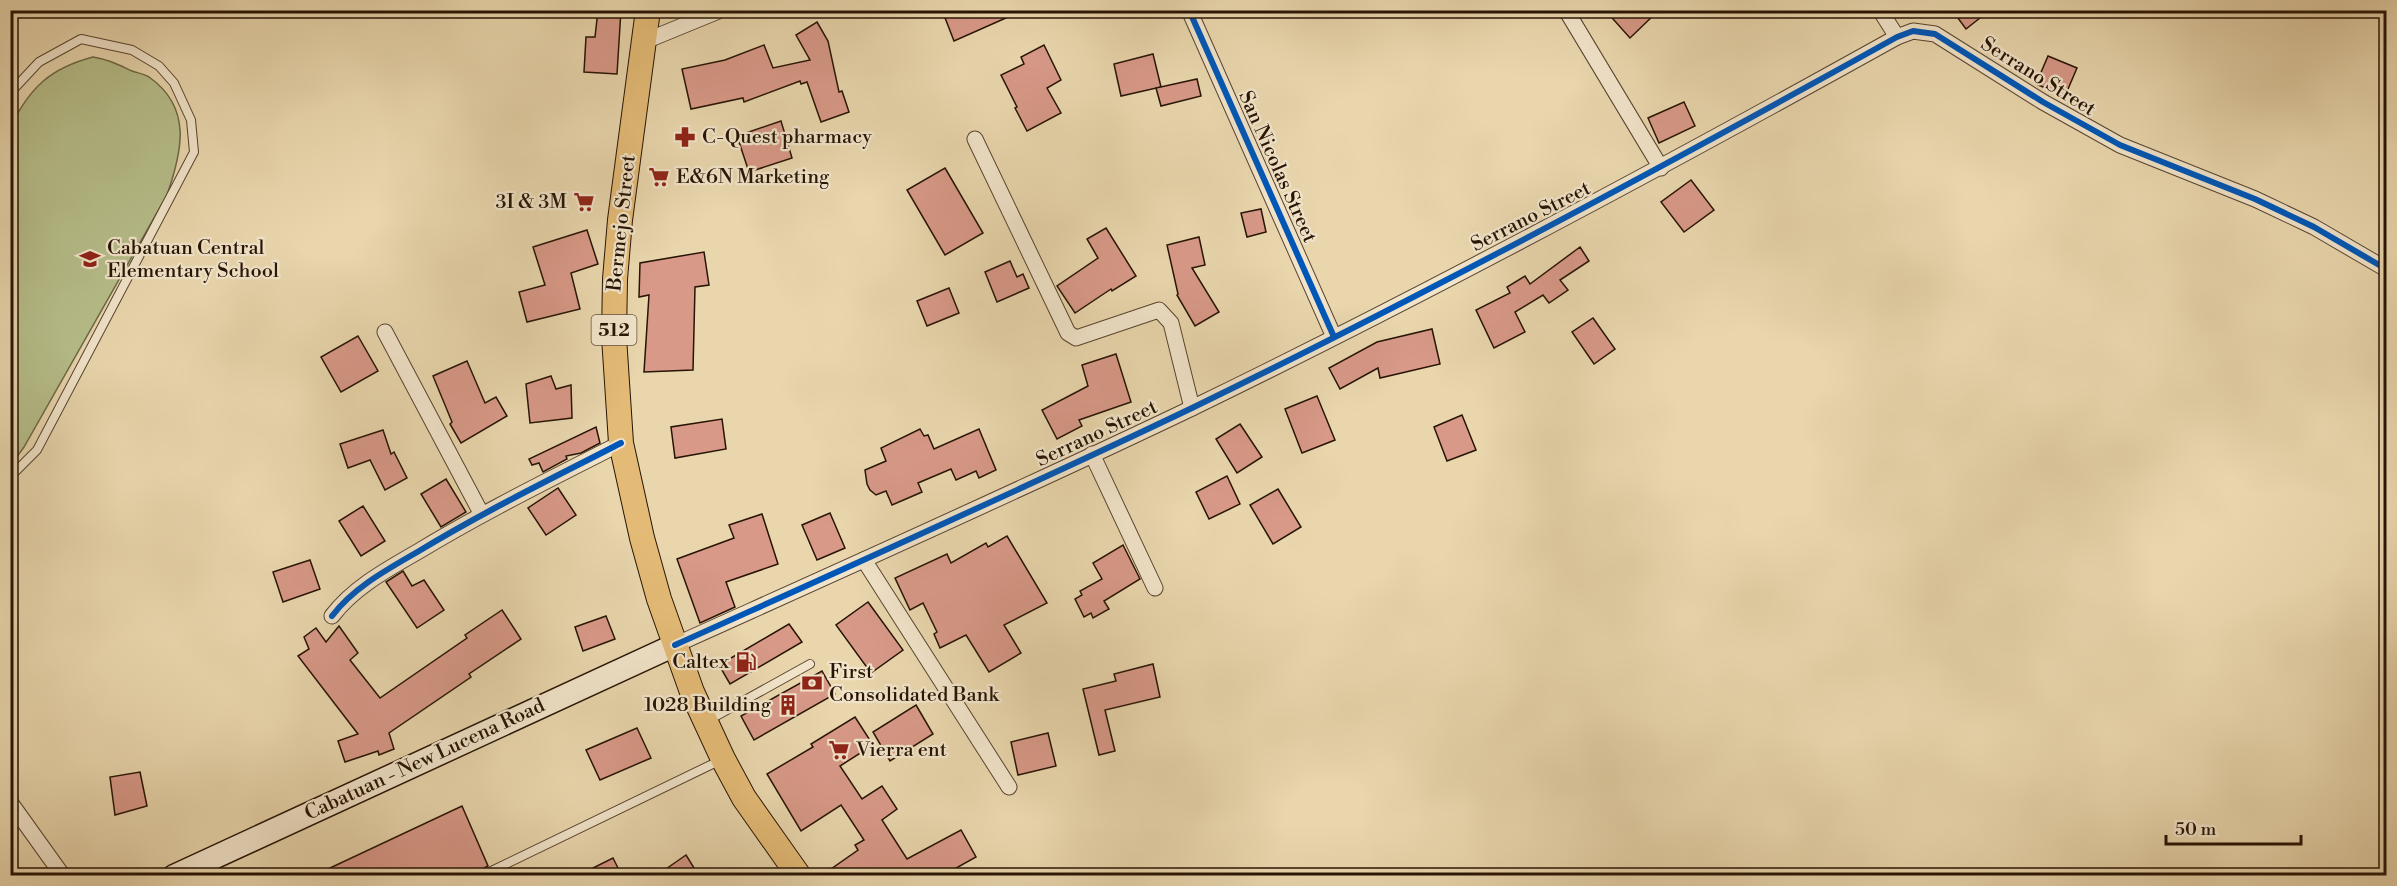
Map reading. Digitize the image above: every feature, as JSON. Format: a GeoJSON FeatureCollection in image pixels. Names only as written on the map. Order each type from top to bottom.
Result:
{"type":"FeatureCollection","features":[{"type":"Feature","properties":{"kind":"main road","name":"Bermejo Street"},"geometry":{"type":"LineString","coordinates":[[648,10],[620,220],[615,279],[614,337],[621,443],[642,538],[675,645]]}},
{"type":"Feature","properties":{"kind":"main road","name":"512"},"geometry":{"type":"LineString","coordinates":[[675,645],[705,722],[723,759],[744,798],[799,876]]}},
{"type":"Feature","properties":{"kind":"main road","name":"Cabatuan - New Lucena Road"},"geometry":{"type":"LineString","coordinates":[[174,876],[675,645]]}},
{"type":"Feature","properties":{"kind":"street"},"geometry":{"type":"LineString","coordinates":[[643,42],[721,10]]}},
{"type":"Feature","properties":{"kind":"street","name":"San Nicolas Street"},"geometry":{"type":"LineString","coordinates":[[1189,10],[1334,337]]}},
{"type":"Feature","properties":{"kind":"street"},"geometry":{"type":"LineString","coordinates":[[1566,10],[1661,168]]}},
{"type":"Feature","properties":{"kind":"street"},"geometry":{"type":"LineString","coordinates":[[1880,10],[1897,38]]}},
{"type":"Feature","properties":{"kind":"street","name":"Serrano Street"},"geometry":{"type":"LineString","coordinates":[[675,645],[1192,408],[1661,168],[1913,31],[1935,34],[2043,102],[2120,145],[2255,199],[2314,227],[2386,269]]}},
{"type":"Feature","properties":{"kind":"street"},"geometry":{"type":"LineString","coordinates":[[975,139],[1068,333],[1076,338],[1159,310],[1172,322],[1192,408]]}},
{"type":"Feature","properties":{"kind":"street"},"geometry":{"type":"LineString","coordinates":[[385,332],[482,513]]}},
{"type":"Feature","properties":{"kind":"street"},"geometry":{"type":"LineString","coordinates":[[332,616],[342,602],[375,577],[482,513],[621,443]]}},
{"type":"Feature","properties":{"kind":"street"},"geometry":{"type":"LineString","coordinates":[[1092,454],[1155,588]]}},
{"type":"Feature","properties":{"kind":"street"},"geometry":{"type":"LineString","coordinates":[[864,560],[1009,787]]}},
{"type":"Feature","properties":{"kind":"street"},"geometry":{"type":"LineString","coordinates":[[10,802],[63,876]]}},
{"type":"Feature","properties":{"kind":"lane"},"geometry":{"type":"LineString","coordinates":[[10,93],[39,62],[81,39],[132,50],[159,66],[174,83],[191,120],[194,152],[38,450],[10,477]]}},
{"type":"Feature","properties":{"kind":"lane"},"geometry":{"type":"LineString","coordinates":[[705,722],[810,664]]}},
{"type":"Feature","properties":{"kind":"lane"},"geometry":{"type":"LineString","coordinates":[[481,876],[723,759]]}},
{"type":"Feature","properties":{"kind":"green space"},"geometry":{"type":"Polygon","coordinates":[[[93,57],[147,76],[163,89],[178,117],[180,132],[177,163],[167,195],[24,447],[11,465],[11,126],[26,100],[43,81],[65,67],[93,57]]]}},
{"type":"Feature","properties":{"kind":"building"},"geometry":{"type":"Polygon","coordinates":[[[598,10],[621,10],[617,74],[584,72],[586,37],[595,37],[598,10]]]}},
{"type":"Feature","properties":{"kind":"building"},"geometry":{"type":"Polygon","coordinates":[[[942,10],[1024,10],[954,41],[942,10]]]}},
{"type":"Feature","properties":{"kind":"building"},"geometry":{"type":"Polygon","coordinates":[[[1605,10],[1659,10],[1630,38],[1605,10]]]}},
{"type":"Feature","properties":{"kind":"building"},"geometry":{"type":"Polygon","coordinates":[[[1952,10],[1990,10],[1966,29],[1952,10]]]}},
{"type":"Feature","properties":{"kind":"building"},"geometry":{"type":"Polygon","coordinates":[[[817,22],[828,41],[839,92],[842,91],[849,112],[821,122],[807,82],[801,84],[800,81],[744,102],[743,98],[691,109],[682,69],[725,60],[764,45],[773,68],[810,60],[796,35],[817,22]]]}},
{"type":"Feature","properties":{"kind":"building"},"geometry":{"type":"Polygon","coordinates":[[[1044,45],[1061,80],[1047,88],[1061,113],[1027,131],[1001,75],[1024,64],[1021,57],[1044,45]]]}},
{"type":"Feature","properties":{"kind":"building"},"geometry":{"type":"Polygon","coordinates":[[[1153,54],[1161,87],[1121,96],[1114,64],[1153,54]]]}},
{"type":"Feature","properties":{"kind":"building"},"geometry":{"type":"Polygon","coordinates":[[[2048,56],[2077,68],[2065,96],[2036,84],[2048,56]]]}},
{"type":"Feature","properties":{"kind":"building"},"geometry":{"type":"Polygon","coordinates":[[[1197,79],[1201,96],[1161,106],[1156,88],[1197,79]]]}},
{"type":"Feature","properties":{"kind":"building"},"geometry":{"type":"Polygon","coordinates":[[[1684,102],[1695,126],[1659,143],[1648,118],[1684,102]]]}},
{"type":"Feature","properties":{"kind":"building"},"geometry":{"type":"Polygon","coordinates":[[[781,121],[792,158],[749,172],[737,136],[781,121]]]}},
{"type":"Feature","properties":{"kind":"building"},"geometry":{"type":"Polygon","coordinates":[[[945,168],[983,233],[945,255],[907,190],[945,168]]]}},
{"type":"Feature","properties":{"kind":"building"},"geometry":{"type":"Polygon","coordinates":[[[1691,180],[1714,210],[1684,232],[1661,202],[1691,180]]]}},
{"type":"Feature","properties":{"kind":"building"},"geometry":{"type":"Polygon","coordinates":[[[1261,209],[1266,232],[1247,237],[1241,213],[1261,209]]]}},
{"type":"Feature","properties":{"kind":"building"},"geometry":{"type":"Polygon","coordinates":[[[1106,228],[1136,276],[1112,291],[1111,289],[1075,313],[1057,286],[1098,258],[1087,239],[1106,228]]]}},
{"type":"Feature","properties":{"kind":"building"},"geometry":{"type":"Polygon","coordinates":[[[587,230],[598,264],[571,273],[580,309],[527,322],[519,292],[545,285],[533,247],[587,230]]]}},
{"type":"Feature","properties":{"kind":"building"},"geometry":{"type":"Polygon","coordinates":[[[1199,237],[1205,265],[1192,268],[1219,312],[1195,326],[1177,295],[1167,245],[1199,237]]]}},
{"type":"Feature","properties":{"kind":"building"},"geometry":{"type":"Polygon","coordinates":[[[1580,247],[1589,261],[1560,280],[1568,290],[1549,303],[1543,295],[1515,312],[1525,332],[1494,348],[1476,310],[1510,293],[1507,287],[1525,276],[1530,284],[1580,247]]]}},
{"type":"Feature","properties":{"kind":"building"},"geometry":{"type":"Polygon","coordinates":[[[704,252],[709,285],[695,287],[693,370],[644,372],[649,295],[639,297],[640,263],[704,252]]]}},
{"type":"Feature","properties":{"kind":"building"},"geometry":{"type":"Polygon","coordinates":[[[1010,261],[1017,277],[1023,274],[1029,288],[997,302],[985,272],[1010,261]]]}},
{"type":"Feature","properties":{"kind":"building"},"geometry":{"type":"Polygon","coordinates":[[[949,288],[959,313],[927,326],[917,301],[949,288]]]}},
{"type":"Feature","properties":{"kind":"building"},"geometry":{"type":"Polygon","coordinates":[[[1593,318],[1615,349],[1594,364],[1572,332],[1593,318]]]}},
{"type":"Feature","properties":{"kind":"building"},"geometry":{"type":"Polygon","coordinates":[[[1432,329],[1440,364],[1380,378],[1378,368],[1340,389],[1329,368],[1377,342],[1432,329]]]}},
{"type":"Feature","properties":{"kind":"building"},"geometry":{"type":"Polygon","coordinates":[[[358,336],[378,371],[341,392],[321,357],[358,336]]]}},
{"type":"Feature","properties":{"kind":"building"},"geometry":{"type":"Polygon","coordinates":[[[1116,354],[1131,402],[1079,420],[1082,426],[1057,439],[1042,410],[1088,386],[1082,365],[1116,354]]]}},
{"type":"Feature","properties":{"kind":"building"},"geometry":{"type":"Polygon","coordinates":[[[467,361],[485,403],[496,397],[507,416],[461,443],[450,424],[452,422],[433,376],[467,361]]]}},
{"type":"Feature","properties":{"kind":"building"},"geometry":{"type":"Polygon","coordinates":[[[551,376],[556,389],[571,385],[572,418],[530,423],[526,384],[551,376]]]}},
{"type":"Feature","properties":{"kind":"building"},"geometry":{"type":"Polygon","coordinates":[[[1317,396],[1335,440],[1302,453],[1285,409],[1317,396]]]}},
{"type":"Feature","properties":{"kind":"building"},"geometry":{"type":"Polygon","coordinates":[[[1462,415],[1476,450],[1447,461],[1434,427],[1462,415]]]}},
{"type":"Feature","properties":{"kind":"building"},"geometry":{"type":"Polygon","coordinates":[[[722,419],[726,449],[675,458],[671,427],[722,419]]]}},
{"type":"Feature","properties":{"kind":"building"},"geometry":{"type":"Polygon","coordinates":[[[1240,424],[1262,457],[1237,473],[1216,439],[1240,424]]]}},
{"type":"Feature","properties":{"kind":"building"},"geometry":{"type":"Polygon","coordinates":[[[596,427],[600,443],[581,453],[566,456],[567,459],[543,472],[539,463],[532,465],[529,459],[596,427]]]}},
{"type":"Feature","properties":{"kind":"building"},"geometry":{"type":"Polygon","coordinates":[[[920,429],[924,436],[928,435],[934,449],[979,429],[996,470],[979,478],[976,471],[956,480],[951,469],[918,483],[922,492],[892,505],[886,491],[876,495],[870,490],[865,470],[886,461],[881,448],[920,429]]]}},
{"type":"Feature","properties":{"kind":"building"},"geometry":{"type":"Polygon","coordinates":[[[383,430],[391,454],[394,452],[407,478],[385,490],[370,460],[348,468],[340,444],[383,430]]]}},
{"type":"Feature","properties":{"kind":"building"},"geometry":{"type":"Polygon","coordinates":[[[1227,476],[1240,504],[1209,519],[1196,492],[1227,476]]]}},
{"type":"Feature","properties":{"kind":"building"},"geometry":{"type":"Polygon","coordinates":[[[446,479],[466,512],[441,527],[421,494],[446,479]]]}},
{"type":"Feature","properties":{"kind":"building"},"geometry":{"type":"Polygon","coordinates":[[[558,488],[576,515],[546,535],[528,508],[558,488]]]}},
{"type":"Feature","properties":{"kind":"building"},"geometry":{"type":"Polygon","coordinates":[[[1278,489],[1301,527],[1273,544],[1250,505],[1278,489]]]}},
{"type":"Feature","properties":{"kind":"building"},"geometry":{"type":"Polygon","coordinates":[[[363,506],[385,541],[361,556],[339,521],[363,506]]]}},
{"type":"Feature","properties":{"kind":"building"},"geometry":{"type":"Polygon","coordinates":[[[830,513],[845,548],[817,560],[802,525],[830,513]]]}},
{"type":"Feature","properties":{"kind":"building"},"geometry":{"type":"Polygon","coordinates":[[[762,514],[778,564],[726,582],[735,607],[700,623],[677,559],[734,538],[729,525],[762,514]]]}},
{"type":"Feature","properties":{"kind":"building"},"geometry":{"type":"Polygon","coordinates":[[[1007,536],[1047,603],[1004,625],[1021,653],[989,672],[966,635],[940,648],[934,634],[937,632],[923,603],[910,610],[895,578],[947,554],[951,563],[986,543],[988,547],[1007,536]]]}},
{"type":"Feature","properties":{"kind":"building"},"geometry":{"type":"Polygon","coordinates":[[[1123,545],[1140,579],[1104,601],[1109,609],[1093,618],[1091,613],[1084,617],[1075,599],[1082,595],[1080,591],[1102,579],[1093,563],[1123,545]]]}},
{"type":"Feature","properties":{"kind":"building"},"geometry":{"type":"Polygon","coordinates":[[[310,560],[320,589],[283,602],[273,572],[310,560]]]}},
{"type":"Feature","properties":{"kind":"building"},"geometry":{"type":"Polygon","coordinates":[[[403,571],[412,586],[424,580],[444,610],[417,628],[386,582],[403,571]]]}},
{"type":"Feature","properties":{"kind":"building"},"geometry":{"type":"Polygon","coordinates":[[[868,602],[903,650],[871,673],[836,625],[868,602]]]}},
{"type":"Feature","properties":{"kind":"building"},"geometry":{"type":"Polygon","coordinates":[[[502,610],[521,639],[469,674],[471,677],[389,733],[394,749],[379,755],[378,751],[345,762],[338,741],[358,734],[298,656],[309,649],[304,637],[316,628],[326,642],[339,626],[358,653],[350,660],[380,698],[467,638],[465,635],[502,610]]]}},
{"type":"Feature","properties":{"kind":"building"},"geometry":{"type":"Polygon","coordinates":[[[606,616],[615,639],[583,651],[575,627],[606,616]]]}},
{"type":"Feature","properties":{"kind":"building"},"geometry":{"type":"Polygon","coordinates":[[[789,624],[802,642],[730,684],[719,665],[789,624]]]}},
{"type":"Feature","properties":{"kind":"building"},"geometry":{"type":"Polygon","coordinates":[[[1153,664],[1160,697],[1105,710],[1115,751],[1099,755],[1083,689],[1116,681],[1114,674],[1153,664]]]}},
{"type":"Feature","properties":{"kind":"building","name":"1028 Building"},"geometry":{"type":"Polygon","coordinates":[[[822,671],[835,694],[754,740],[741,716],[822,671]]]}},
{"type":"Feature","properties":{"kind":"building"},"geometry":{"type":"Polygon","coordinates":[[[916,705],[933,734],[890,761],[873,732],[916,705]]]}},
{"type":"Feature","properties":{"kind":"building"},"geometry":{"type":"Polygon","coordinates":[[[855,717],[873,745],[840,766],[862,799],[882,786],[897,809],[882,820],[907,859],[961,830],[976,857],[942,876],[821,876],[858,850],[855,845],[864,840],[841,805],[801,831],[767,774],[813,747],[811,744],[855,717]]]}},
{"type":"Feature","properties":{"kind":"building"},"geometry":{"type":"Polygon","coordinates":[[[637,728],[651,758],[600,780],[586,750],[637,728]]]}},
{"type":"Feature","properties":{"kind":"building"},"geometry":{"type":"Polygon","coordinates":[[[1048,733],[1056,766],[1018,775],[1011,742],[1048,733]]]}},
{"type":"Feature","properties":{"kind":"building"},"geometry":{"type":"Polygon","coordinates":[[[140,772],[147,806],[115,815],[110,777],[140,772]]]}},
{"type":"Feature","properties":{"kind":"building"},"geometry":{"type":"Polygon","coordinates":[[[462,806],[488,866],[478,871],[475,876],[313,876],[462,806]]]}},
{"type":"Feature","properties":{"kind":"building"},"geometry":{"type":"Polygon","coordinates":[[[686,855],[699,876],[656,876],[686,855]]]}},
{"type":"Feature","properties":{"kind":"building"},"geometry":{"type":"Polygon","coordinates":[[[613,858],[622,876],[577,876],[613,858]]]}},
{"type":"Feature","properties":{"kind":"cycle path"},"geometry":{"type":"LineString","coordinates":[[1189,10],[1334,337]]}},
{"type":"Feature","properties":{"kind":"cycle path"},"geometry":{"type":"LineString","coordinates":[[675,645],[1063,469],[1281,364],[1547,227],[1897,37],[1913,31],[1935,34],[2043,102],[2120,145],[2255,199],[2314,227],[2386,269]]}},
{"type":"Feature","properties":{"kind":"cycle path"},"geometry":{"type":"LineString","coordinates":[[332,616],[361,587],[395,565],[494,508],[621,443]]}},
{"type":"Feature","properties":{"kind":"place","name":"C-Quest pharmacy"},"geometry":{"type":"Point","coordinates":[685,137]}},
{"type":"Feature","properties":{"kind":"place","name":"E&6N Marketing"},"geometry":{"type":"Point","coordinates":[659,177]}},
{"type":"Feature","properties":{"kind":"place","name":"3I & 3M"},"geometry":{"type":"Point","coordinates":[584,202]}},
{"type":"Feature","properties":{"kind":"place","name":"Cabatuan Central Elementary School"},"geometry":{"type":"Point","coordinates":[90,259]}},
{"type":"Feature","properties":{"kind":"place","name":"Caltex"},"geometry":{"type":"Point","coordinates":[746,662]}},
{"type":"Feature","properties":{"kind":"place","name":"First Consolidated Bank"},"geometry":{"type":"Point","coordinates":[812,683]}},
{"type":"Feature","properties":{"kind":"place","name":"1028 Building"},"geometry":{"type":"Point","coordinates":[788,705]}},
{"type":"Feature","properties":{"kind":"place","name":"Vierra ent"},"geometry":{"type":"Point","coordinates":[839,750]}}]}
